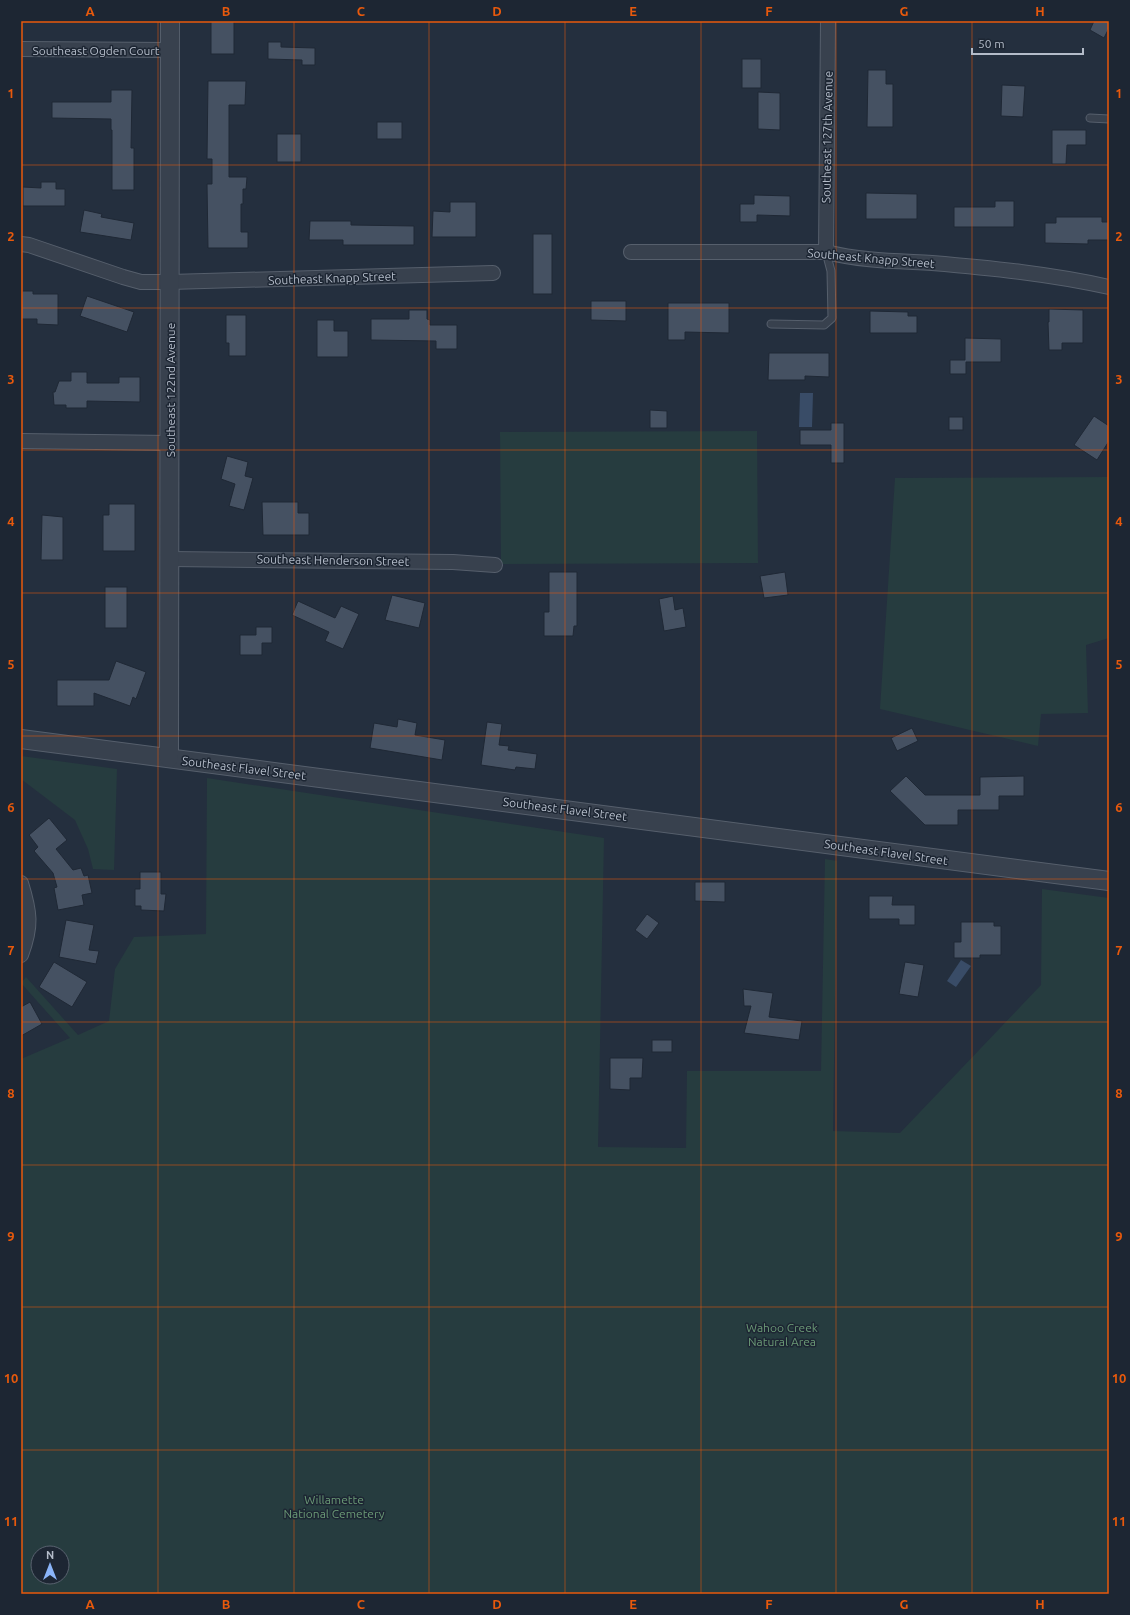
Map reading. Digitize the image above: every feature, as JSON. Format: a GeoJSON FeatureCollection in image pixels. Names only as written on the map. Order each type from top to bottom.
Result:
{"type":"FeatureCollection","features":[{"type":"Feature","properties":{"kind":"street","name":"Southeast 122nd Avenue"},"geometry":{"type":"LineString","coordinates":[[169,758],[170,21]]}},
{"type":"Feature","properties":{"kind":"street","name":"Southeast 127th Avenue"},"geometry":{"type":"LineString","coordinates":[[826,252],[828,21]]}},
{"type":"Feature","properties":{"kind":"street","name":"Southeast Ogden Court"},"geometry":{"type":"LineString","coordinates":[[21,50],[170,50]]}},
{"type":"Feature","properties":{"kind":"street","name":"Southeast Knapp Street"},"geometry":{"type":"LineString","coordinates":[[21,244],[29,244],[141,282],[493,273]]}},
{"type":"Feature","properties":{"kind":"street","name":"Southeast Knapp Street"},"geometry":{"type":"LineString","coordinates":[[631,252],[826,252],[851,258],[962,266],[1054,276],[1109,287]]}},
{"type":"Feature","properties":{"kind":"street"},"geometry":{"type":"LineString","coordinates":[[21,441],[170,443]]}},
{"type":"Feature","properties":{"kind":"street","name":"Southeast Henderson Street"},"geometry":{"type":"LineString","coordinates":[[170,559],[453,562],[495,565]]}},
{"type":"Feature","properties":{"kind":"street","name":"Southeast Flavel Street"},"geometry":{"type":"LineString","coordinates":[[21,739],[1109,882]]}},
{"type":"Feature","properties":{"kind":"street"},"geometry":{"type":"LineString","coordinates":[[21,883],[28,905],[29,926],[26,941],[21,954]]}},
{"type":"Feature","properties":{"kind":"lane"},"geometry":{"type":"LineString","coordinates":[[1090,118],[1109,119]]}},
{"type":"Feature","properties":{"kind":"lane"},"geometry":{"type":"LineString","coordinates":[[771,324],[824,325],[832,318],[831,271],[826,252]]}},
{"type":"Feature","properties":{"kind":"green space"},"geometry":{"type":"Polygon","coordinates":[[[757,431],[758,563],[501,564],[500,432],[757,431]]]}},
{"type":"Feature","properties":{"kind":"green space"},"geometry":{"type":"Polygon","coordinates":[[[1109,477],[1109,638],[1086,645],[1088,713],[1041,714],[1038,746],[880,709],[895,478],[1109,477]]]}},
{"type":"Feature","properties":{"kind":"green space"},"geometry":{"type":"Polygon","coordinates":[[[21,756],[117,769],[114,870],[93,869],[88,849],[75,820],[21,779],[21,756]]]}},
{"type":"Feature","properties":{"kind":"green space"},"geometry":{"type":"Polygon","coordinates":[[[207,778],[604,838],[598,1147],[686,1148],[687,1071],[821,1071],[825,859],[837,861],[833,1131],[900,1133],[1041,985],[1042,889],[1109,898],[1109,1594],[21,1594],[21,1059],[70,1038],[21,983],[26,977],[78,1035],[109,1021],[115,969],[134,937],[206,934],[207,778]]]}},
{"type":"Feature","properties":{"kind":"water"},"geometry":{"type":"Polygon","coordinates":[[[800,393],[813,393],[812,427],[799,427],[800,393]]]}},
{"type":"Feature","properties":{"kind":"water"},"geometry":{"type":"Polygon","coordinates":[[[961,960],[971,966],[956,987],[947,981],[961,960]]]}},
{"type":"Feature","properties":{"kind":"building"},"geometry":{"type":"Polygon","coordinates":[[[211,21],[234,21],[234,54],[211,54],[211,21]]]}},
{"type":"Feature","properties":{"kind":"building"},"geometry":{"type":"Polygon","coordinates":[[[1094,21],[1109,21],[1109,28],[1104,38],[1090,30],[1094,21]]]}},
{"type":"Feature","properties":{"kind":"building"},"geometry":{"type":"Polygon","coordinates":[[[268,42],[281,42],[281,47],[315,48],[315,65],[302,65],[302,60],[268,59],[268,42]]]}},
{"type":"Feature","properties":{"kind":"building"},"geometry":{"type":"Polygon","coordinates":[[[742,59],[761,59],[761,88],[742,88],[742,59]]]}},
{"type":"Feature","properties":{"kind":"building"},"geometry":{"type":"Polygon","coordinates":[[[868,70],[886,70],[886,84],[893,84],[893,127],[867,127],[868,70]]]}},
{"type":"Feature","properties":{"kind":"building"},"geometry":{"type":"Polygon","coordinates":[[[208,81],[246,81],[245,105],[229,105],[229,177],[247,177],[246,189],[243,189],[243,204],[241,204],[241,232],[248,232],[248,248],[208,248],[207,184],[212,184],[212,159],[207,159],[208,81]]]}},
{"type":"Feature","properties":{"kind":"building"},"geometry":{"type":"Polygon","coordinates":[[[1002,85],[1025,86],[1023,117],[1001,116],[1002,85]]]}},
{"type":"Feature","properties":{"kind":"building"},"geometry":{"type":"Polygon","coordinates":[[[111,90],[132,90],[131,148],[134,148],[134,190],[112,190],[111,119],[52,118],[52,102],[111,102],[111,90]]]}},
{"type":"Feature","properties":{"kind":"building"},"geometry":{"type":"Polygon","coordinates":[[[758,92],[780,93],[780,130],[758,129],[758,92]]]}},
{"type":"Feature","properties":{"kind":"building"},"geometry":{"type":"Polygon","coordinates":[[[377,122],[402,122],[402,139],[377,139],[377,122]]]}},
{"type":"Feature","properties":{"kind":"building"},"geometry":{"type":"Polygon","coordinates":[[[1052,130],[1086,130],[1086,145],[1067,145],[1066,164],[1052,164],[1052,130]]]}},
{"type":"Feature","properties":{"kind":"building"},"geometry":{"type":"Polygon","coordinates":[[[277,134],[301,134],[301,162],[277,162],[277,134]]]}},
{"type":"Feature","properties":{"kind":"building"},"geometry":{"type":"Polygon","coordinates":[[[41,182],[56,182],[56,189],[65,189],[65,206],[23,206],[23,187],[41,188],[41,182]]]}},
{"type":"Feature","properties":{"kind":"building"},"geometry":{"type":"Polygon","coordinates":[[[866,193],[917,194],[917,219],[866,219],[866,193]]]}},
{"type":"Feature","properties":{"kind":"building"},"geometry":{"type":"Polygon","coordinates":[[[754,195],[790,196],[790,216],[757,215],[757,222],[740,222],[740,204],[754,204],[754,195]]]}},
{"type":"Feature","properties":{"kind":"building"},"geometry":{"type":"Polygon","coordinates":[[[995,201],[1014,201],[1014,227],[954,227],[954,207],[995,207],[995,201]]]}},
{"type":"Feature","properties":{"kind":"building"},"geometry":{"type":"Polygon","coordinates":[[[450,202],[476,202],[476,237],[432,237],[433,211],[450,212],[450,202]]]}},
{"type":"Feature","properties":{"kind":"building"},"geometry":{"type":"Polygon","coordinates":[[[84,210],[102,214],[101,217],[134,223],[131,240],[80,232],[84,210]]]}},
{"type":"Feature","properties":{"kind":"building"},"geometry":{"type":"Polygon","coordinates":[[[1056,217],[1102,217],[1102,222],[1109,222],[1109,240],[1088,240],[1088,244],[1045,243],[1045,223],[1056,223],[1056,217]]]}},
{"type":"Feature","properties":{"kind":"building"},"geometry":{"type":"Polygon","coordinates":[[[310,221],[351,221],[351,225],[414,226],[414,245],[343,245],[343,240],[309,240],[310,221]]]}},
{"type":"Feature","properties":{"kind":"building"},"geometry":{"type":"Polygon","coordinates":[[[533,234],[552,234],[552,294],[533,294],[533,234]]]}},
{"type":"Feature","properties":{"kind":"building"},"geometry":{"type":"Polygon","coordinates":[[[22,291],[33,291],[33,294],[58,294],[58,325],[37,324],[37,319],[21,319],[22,291]]]}},
{"type":"Feature","properties":{"kind":"building"},"geometry":{"type":"Polygon","coordinates":[[[87,296],[134,312],[127,332],[80,316],[87,296]]]}},
{"type":"Feature","properties":{"kind":"building"},"geometry":{"type":"Polygon","coordinates":[[[591,301],[626,301],[626,321],[591,320],[591,301]]]}},
{"type":"Feature","properties":{"kind":"building"},"geometry":{"type":"Polygon","coordinates":[[[668,303],[729,303],[729,333],[685,332],[685,340],[668,340],[668,303]]]}},
{"type":"Feature","properties":{"kind":"building"},"geometry":{"type":"Polygon","coordinates":[[[1049,309],[1083,310],[1083,343],[1062,343],[1062,350],[1049,350],[1049,309]]]}},
{"type":"Feature","properties":{"kind":"building"},"geometry":{"type":"Polygon","coordinates":[[[409,310],[427,310],[427,319],[430,320],[430,325],[457,325],[457,349],[436,349],[436,341],[371,340],[371,319],[409,319],[409,310]]]}},
{"type":"Feature","properties":{"kind":"building"},"geometry":{"type":"Polygon","coordinates":[[[870,311],[908,312],[908,316],[917,316],[917,333],[870,333],[870,311]]]}},
{"type":"Feature","properties":{"kind":"building"},"geometry":{"type":"Polygon","coordinates":[[[226,315],[246,315],[246,356],[229,356],[229,343],[226,343],[226,315]]]}},
{"type":"Feature","properties":{"kind":"building"},"geometry":{"type":"Polygon","coordinates":[[[317,320],[334,320],[334,331],[348,331],[348,357],[317,357],[317,320]]]}},
{"type":"Feature","properties":{"kind":"building"},"geometry":{"type":"Polygon","coordinates":[[[965,338],[1001,339],[1001,362],[966,362],[966,374],[950,374],[950,360],[965,360],[965,338]]]}},
{"type":"Feature","properties":{"kind":"building"},"geometry":{"type":"Polygon","coordinates":[[[769,353],[829,353],[829,377],[805,376],[805,380],[768,380],[769,353]]]}},
{"type":"Feature","properties":{"kind":"building"},"geometry":{"type":"Polygon","coordinates":[[[71,372],[87,372],[87,383],[119,383],[119,377],[140,377],[140,402],[87,401],[87,408],[66,408],[66,405],[54,405],[53,392],[55,392],[59,381],[71,381],[71,372]]]}},
{"type":"Feature","properties":{"kind":"building"},"geometry":{"type":"Polygon","coordinates":[[[650,410],[667,411],[667,428],[650,428],[650,410]]]}},
{"type":"Feature","properties":{"kind":"building"},"geometry":{"type":"Polygon","coordinates":[[[1094,416],[1109,426],[1109,441],[1097,460],[1074,445],[1094,416]]]}},
{"type":"Feature","properties":{"kind":"building"},"geometry":{"type":"Polygon","coordinates":[[[949,417],[963,417],[963,430],[949,430],[949,417]]]}},
{"type":"Feature","properties":{"kind":"building"},"geometry":{"type":"Polygon","coordinates":[[[831,423],[844,423],[844,463],[831,463],[831,445],[800,445],[800,430],[831,430],[831,423]]]}},
{"type":"Feature","properties":{"kind":"building"},"geometry":{"type":"Polygon","coordinates":[[[227,456],[248,462],[245,476],[253,478],[244,510],[229,506],[235,484],[221,479],[227,456]]]}},
{"type":"Feature","properties":{"kind":"building"},"geometry":{"type":"Polygon","coordinates":[[[262,502],[298,502],[298,513],[309,513],[309,535],[263,535],[262,502]]]}},
{"type":"Feature","properties":{"kind":"building"},"geometry":{"type":"Polygon","coordinates":[[[109,504],[135,504],[135,551],[103,551],[103,515],[109,515],[109,504]]]}},
{"type":"Feature","properties":{"kind":"building"},"geometry":{"type":"Polygon","coordinates":[[[42,515],[63,517],[63,560],[41,560],[42,515]]]}},
{"type":"Feature","properties":{"kind":"building"},"geometry":{"type":"Polygon","coordinates":[[[549,572],[577,572],[577,626],[574,626],[573,636],[544,636],[544,612],[549,612],[549,572]]]}},
{"type":"Feature","properties":{"kind":"building"},"geometry":{"type":"Polygon","coordinates":[[[785,572],[788,595],[764,598],[760,576],[785,572]]]}},
{"type":"Feature","properties":{"kind":"building"},"geometry":{"type":"Polygon","coordinates":[[[105,587],[127,587],[127,628],[105,628],[105,587]]]}},
{"type":"Feature","properties":{"kind":"building"},"geometry":{"type":"Polygon","coordinates":[[[392,595],[425,603],[419,628],[385,620],[392,595]]]}},
{"type":"Feature","properties":{"kind":"building"},"geometry":{"type":"Polygon","coordinates":[[[673,596],[675,610],[683,608],[686,627],[664,631],[659,599],[673,596]]]}},
{"type":"Feature","properties":{"kind":"building"},"geometry":{"type":"Polygon","coordinates":[[[298,601],[335,618],[341,606],[359,614],[343,649],[325,641],[329,632],[292,615],[298,601]]]}},
{"type":"Feature","properties":{"kind":"building"},"geometry":{"type":"Polygon","coordinates":[[[256,627],[272,627],[272,643],[262,643],[262,655],[240,655],[240,635],[256,635],[256,627]]]}},
{"type":"Feature","properties":{"kind":"building"},"geometry":{"type":"Polygon","coordinates":[[[116,661],[146,672],[136,699],[133,697],[130,706],[94,693],[94,706],[57,706],[57,680],[109,680],[116,661]]]}},
{"type":"Feature","properties":{"kind":"building"},"geometry":{"type":"Polygon","coordinates":[[[398,719],[417,723],[415,735],[445,740],[442,760],[370,748],[374,723],[397,727],[398,719]]]}},
{"type":"Feature","properties":{"kind":"building"},"geometry":{"type":"Polygon","coordinates":[[[487,722],[502,724],[499,745],[509,746],[508,750],[537,754],[535,769],[516,767],[515,770],[481,765],[487,722]]]}},
{"type":"Feature","properties":{"kind":"building"},"geometry":{"type":"Polygon","coordinates":[[[912,728],[918,741],[897,751],[891,738],[912,728]]]}},
{"type":"Feature","properties":{"kind":"building"},"geometry":{"type":"Polygon","coordinates":[[[906,776],[925,795],[980,795],[980,777],[1024,776],[1024,796],[999,796],[999,810],[958,810],[958,825],[925,825],[890,791],[906,776]]]}},
{"type":"Feature","properties":{"kind":"building"},"geometry":{"type":"Polygon","coordinates":[[[49,818],[67,840],[56,849],[73,870],[81,868],[84,876],[88,875],[92,893],[82,895],[84,905],[58,910],[54,888],[57,887],[53,873],[34,851],[38,847],[29,835],[49,818]]]}},
{"type":"Feature","properties":{"kind":"building"},"geometry":{"type":"Polygon","coordinates":[[[140,872],[161,872],[161,894],[166,894],[164,911],[141,910],[141,906],[135,906],[135,889],[140,889],[140,872]]]}},
{"type":"Feature","properties":{"kind":"building"},"geometry":{"type":"Polygon","coordinates":[[[695,882],[725,882],[725,902],[695,901],[695,882]]]}},
{"type":"Feature","properties":{"kind":"building"},"geometry":{"type":"Polygon","coordinates":[[[869,896],[893,896],[892,905],[915,905],[915,925],[899,925],[899,919],[869,919],[869,896]]]}},
{"type":"Feature","properties":{"kind":"building"},"geometry":{"type":"Polygon","coordinates":[[[647,914],[659,923],[647,939],[635,930],[647,914]]]}},
{"type":"Feature","properties":{"kind":"building"},"geometry":{"type":"Polygon","coordinates":[[[66,920],[94,925],[89,950],[99,951],[96,964],[59,957],[66,920]]]}},
{"type":"Feature","properties":{"kind":"building"},"geometry":{"type":"Polygon","coordinates":[[[961,922],[994,922],[994,926],[1001,926],[1001,955],[980,955],[980,958],[954,958],[954,942],[961,942],[961,922]]]}},
{"type":"Feature","properties":{"kind":"building"},"geometry":{"type":"Polygon","coordinates":[[[54,962],[87,982],[72,1007],[39,987],[54,962]]]}},
{"type":"Feature","properties":{"kind":"building"},"geometry":{"type":"Polygon","coordinates":[[[905,962],[924,965],[918,997],[899,994],[905,962]]]}},
{"type":"Feature","properties":{"kind":"building"},"geometry":{"type":"Polygon","coordinates":[[[743,989],[773,993],[769,1017],[802,1021],[799,1040],[744,1033],[751,1006],[744,1006],[743,989]]]}},
{"type":"Feature","properties":{"kind":"building"},"geometry":{"type":"Polygon","coordinates":[[[30,1002],[42,1024],[21,1036],[21,1007],[30,1002]]]}},
{"type":"Feature","properties":{"kind":"building"},"geometry":{"type":"Polygon","coordinates":[[[652,1040],[672,1040],[672,1052],[652,1052],[652,1040]]]}},
{"type":"Feature","properties":{"kind":"building"},"geometry":{"type":"Polygon","coordinates":[[[610,1058],[643,1058],[642,1078],[630,1078],[630,1090],[610,1089],[610,1058]]]}},
{"type":"Feature","properties":{"kind":"park label","name":"Wahoo Creek Natural Area"},"geometry":{"type":"Point","coordinates":[782,1334]}},
{"type":"Feature","properties":{"kind":"park label","name":"Willamette National Cemetery"},"geometry":{"type":"Point","coordinates":[334,1506]}}]}
